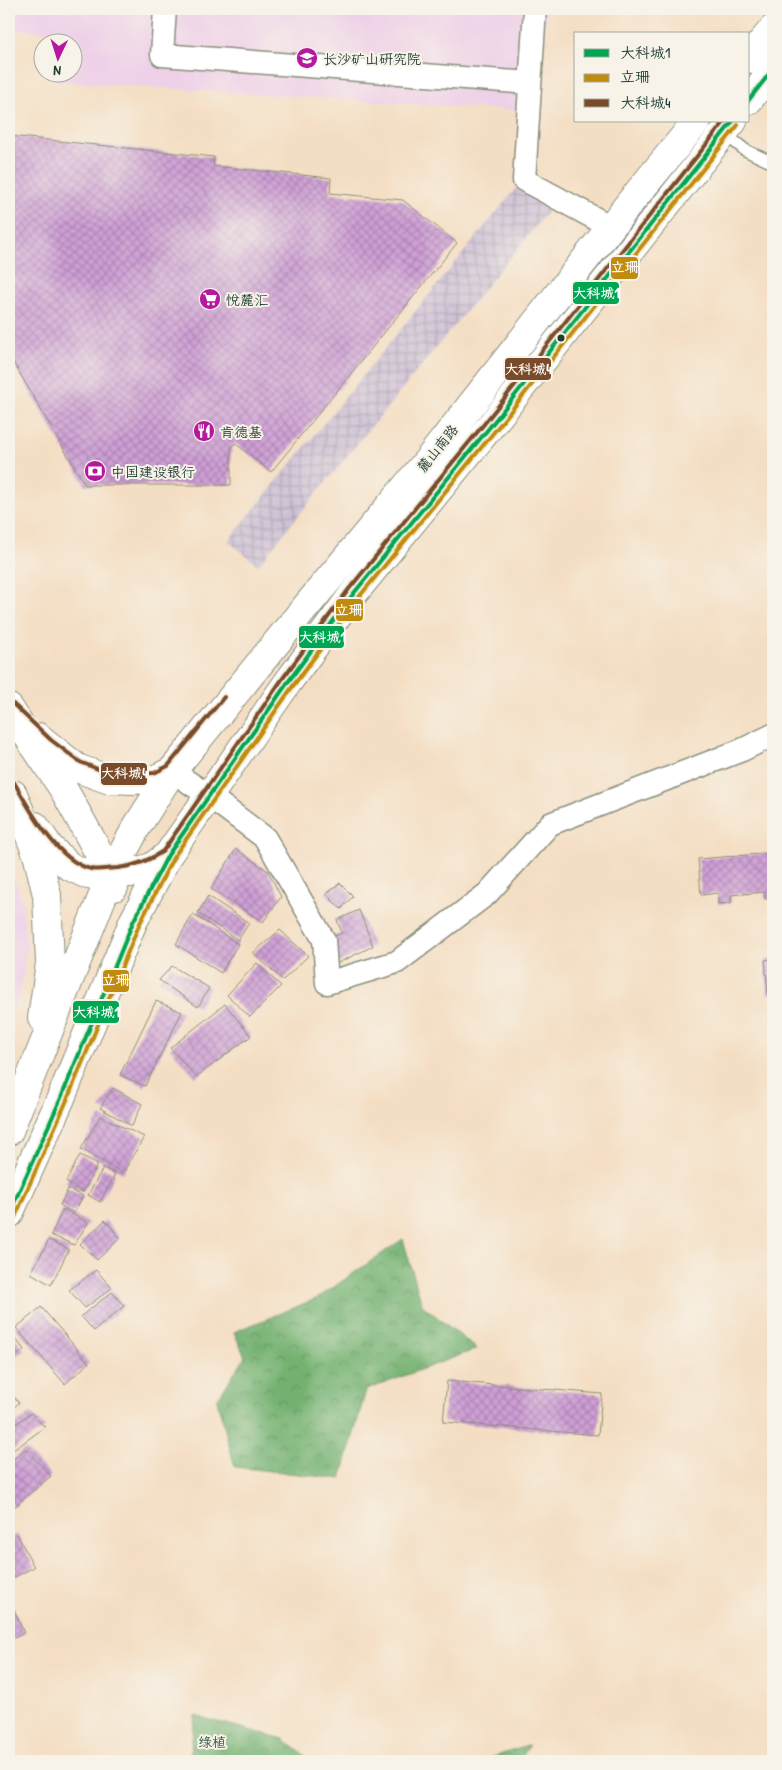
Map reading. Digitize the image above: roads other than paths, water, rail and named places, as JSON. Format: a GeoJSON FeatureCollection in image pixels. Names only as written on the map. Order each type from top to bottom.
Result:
{"type":"FeatureCollection","features":[{"type":"Feature","properties":{"kind":"main road"},"geometry":{"type":"LineString","coordinates":[[750,57],[773,29]]}},
{"type":"Feature","properties":{"kind":"main road"},"geometry":{"type":"LineString","coordinates":[[750,99],[773,69]]}},
{"type":"Feature","properties":{"kind":"main road","name":"麓山南路"},"geometry":{"type":"LineString","coordinates":[[22,1098],[111,874],[136,828],[172,771],[428,460],[696,122]]}},
{"type":"Feature","properties":{"kind":"main road","name":"麓山南路"},"geometry":{"type":"LineString","coordinates":[[9,1214],[61,1098],[133,922],[168,855],[288,682],[354,593],[501,413],[728,127]]}},
{"type":"Feature","properties":{"kind":"main road"},"geometry":{"type":"LineString","coordinates":[[10,710],[47,745],[77,768],[107,779],[133,780],[156,779],[172,771]]}},
{"type":"Feature","properties":{"kind":"main road"},"geometry":{"type":"LineString","coordinates":[[10,710],[64,790],[111,874],[120,910],[118,960]]}},
{"type":"Feature","properties":{"kind":"main road"},"geometry":{"type":"LineString","coordinates":[[11,789],[50,848],[69,866],[88,875],[132,873],[152,867],[168,855]]}},
{"type":"Feature","properties":{"kind":"main road"},"geometry":{"type":"LineString","coordinates":[[9,1130],[22,1098],[42,1022],[50,963],[47,896],[37,854],[11,789]]}},
{"type":"Feature","properties":{"kind":"street"},"geometry":{"type":"LineString","coordinates":[[165,9],[162,55],[530,83]]}},
{"type":"Feature","properties":{"kind":"street"},"geometry":{"type":"LineString","coordinates":[[535,9],[524,180],[611,227]]}},
{"type":"Feature","properties":{"kind":"street"},"geometry":{"type":"LineString","coordinates":[[172,771],[266,838],[324,940],[327,983],[397,962],[487,894],[550,824],[742,750],[773,735]]}},
{"type":"Feature","properties":{"kind":"lane"},"geometry":{"type":"LineString","coordinates":[[728,127],[745,150],[773,162]]}},
{"type":"Feature","properties":{"kind":"place","name":"长沙矿山研究院"},"geometry":{"type":"Point","coordinates":[307,58]}},
{"type":"Feature","properties":{"kind":"place","name":"悦麓汇"},"geometry":{"type":"Point","coordinates":[210,299]}},
{"type":"Feature","properties":{"kind":"place","name":"肯德基"},"geometry":{"type":"Point","coordinates":[204,431]}},
{"type":"Feature","properties":{"kind":"place","name":"中国建设银行"},"geometry":{"type":"Point","coordinates":[95,471]}},
{"type":"Feature","properties":{"kind":"park label","name":"绿植"},"geometry":{"type":"Point","coordinates":[212,1741]}}]}
